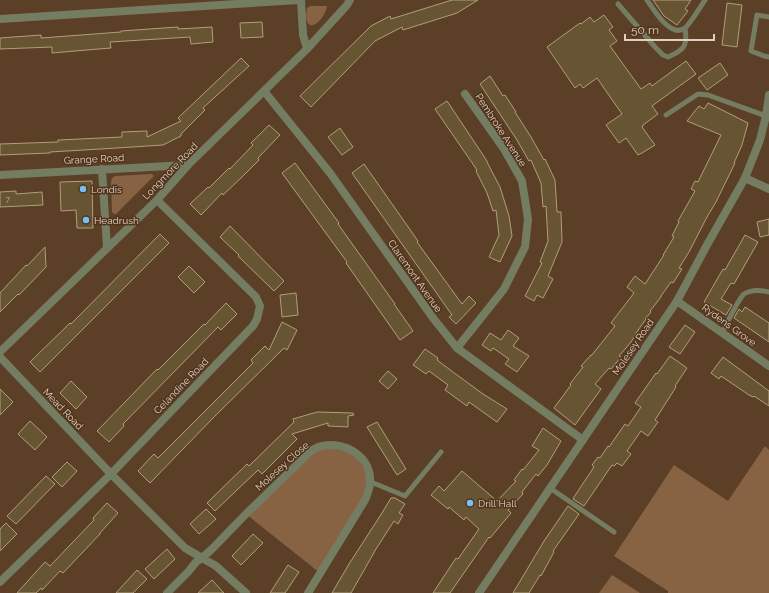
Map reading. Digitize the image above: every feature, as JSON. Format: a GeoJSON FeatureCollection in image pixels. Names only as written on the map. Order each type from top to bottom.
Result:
{"type":"FeatureCollection","features":[{"type":"Feature","properties":{"kind":"street"},"geometry":{"type":"LineString","coordinates":[[0,19],[300,0],[303,35],[306,49]]}},
{"type":"Feature","properties":{"kind":"street","name":"Longmore Road"},"geometry":{"type":"LineString","coordinates":[[0,352],[157,200],[188,165],[306,49],[350,0]]}},
{"type":"Feature","properties":{"kind":"street","name":"Claremont Avenue"},"geometry":{"type":"LineString","coordinates":[[264,91],[330,173],[433,318],[457,348],[582,440]]}},
{"type":"Feature","properties":{"kind":"street","name":"Pembroke Avenue"},"geometry":{"type":"LineString","coordinates":[[457,348],[504,289],[525,247],[528,219],[522,181],[504,149],[464,94]]}},
{"type":"Feature","properties":{"kind":"street","name":"Molesey Road"},"geometry":{"type":"LineString","coordinates":[[479,593],[677,300],[745,178],[760,140],[769,95]]}},
{"type":"Feature","properties":{"kind":"street","name":"Grange Road"},"geometry":{"type":"LineString","coordinates":[[0,175],[188,165]]}},
{"type":"Feature","properties":{"kind":"street"},"geometry":{"type":"LineString","coordinates":[[102,169],[107,248]]}},
{"type":"Feature","properties":{"kind":"street"},"geometry":{"type":"LineString","coordinates":[[745,178],[769,189]]}},
{"type":"Feature","properties":{"kind":"street","name":"Celandine Road"},"geometry":{"type":"LineString","coordinates":[[1,580],[111,474],[258,319],[260,306],[256,297],[157,200]]}},
{"type":"Feature","properties":{"kind":"street","name":"Rydens Grove"},"geometry":{"type":"LineString","coordinates":[[677,300],[769,366]]}},
{"type":"Feature","properties":{"kind":"street","name":"Mead Road"},"geometry":{"type":"LineString","coordinates":[[0,357],[111,474],[185,548],[202,558]]}},
{"type":"Feature","properties":{"kind":"street","name":"Molesey Close"},"geometry":{"type":"LineString","coordinates":[[167,593],[196,562],[202,558],[311,451],[320,446],[339,446],[356,453],[364,460],[370,473],[371,482]]}},
{"type":"Feature","properties":{"kind":"street"},"geometry":{"type":"LineString","coordinates":[[308,593],[365,500],[371,482]]}},
{"type":"Feature","properties":{"kind":"street"},"geometry":{"type":"LineString","coordinates":[[202,558],[216,566],[246,593]]}},
{"type":"Feature","properties":{"kind":"lane"},"geometry":{"type":"LineString","coordinates":[[647,0],[659,18],[673,30],[685,28],[705,0]]}},
{"type":"Feature","properties":{"kind":"lane"},"geometry":{"type":"LineString","coordinates":[[618,4],[655,48],[663,55],[668,57],[684,47],[686,43],[685,28]]}},
{"type":"Feature","properties":{"kind":"lane"},"geometry":{"type":"LineString","coordinates":[[769,16],[757,15],[751,51],[769,57]]}},
{"type":"Feature","properties":{"kind":"lane"},"geometry":{"type":"LineString","coordinates":[[666,115],[698,94],[708,95],[766,116]]}},
{"type":"Feature","properties":{"kind":"lane"},"geometry":{"type":"LineString","coordinates":[[722,333],[743,295],[751,291],[762,290],[769,292]]}},
{"type":"Feature","properties":{"kind":"lane"},"geometry":{"type":"LineString","coordinates":[[371,482],[405,496],[441,452]]}},
{"type":"Feature","properties":{"kind":"lane"},"geometry":{"type":"LineString","coordinates":[[550,488],[614,532]]}},
{"type":"Feature","properties":{"kind":"shaded area"},"geometry":{"type":"Polygon","coordinates":[[[310,6],[327,7],[325,13],[314,25],[310,25],[307,22],[307,8],[310,6]]]}},
{"type":"Feature","properties":{"kind":"shaded area"},"geometry":{"type":"Polygon","coordinates":[[[152,174],[154,176],[116,214],[112,212],[112,178],[115,176],[152,174]]]}},
{"type":"Feature","properties":{"kind":"shaded area"},"geometry":{"type":"Polygon","coordinates":[[[320,446],[356,453],[371,482],[320,573],[246,514],[320,446]]]}},
{"type":"Feature","properties":{"kind":"shaded area"},"geometry":{"type":"Polygon","coordinates":[[[765,446],[769,450],[769,593],[668,593],[668,591],[614,556],[674,465],[728,501],[765,446]]]}},
{"type":"Feature","properties":{"kind":"shaded area"},"geometry":{"type":"Polygon","coordinates":[[[612,575],[640,593],[599,593],[612,575]]]}},
{"type":"Feature","properties":{"kind":"building"},"geometry":{"type":"Polygon","coordinates":[[[452,0],[478,0],[457,13],[403,30],[402,27],[375,41],[311,107],[300,96],[371,26],[390,16],[391,19],[452,0]]]}},
{"type":"Feature","properties":{"kind":"building"},"geometry":{"type":"Polygon","coordinates":[[[653,0],[691,0],[685,9],[688,11],[677,25],[664,16],[653,0]]]}},
{"type":"Feature","properties":{"kind":"building"},"geometry":{"type":"Polygon","coordinates":[[[727,3],[742,5],[737,47],[722,45],[727,3]]]}},
{"type":"Feature","properties":{"kind":"building"},"geometry":{"type":"Polygon","coordinates":[[[604,15],[613,27],[609,30],[617,41],[610,46],[641,89],[650,83],[652,86],[686,61],[696,74],[652,106],[658,114],[642,127],[655,145],[638,155],[626,138],[619,143],[606,125],[622,114],[597,78],[583,88],[580,84],[575,88],[547,47],[590,17],[594,22],[604,15]]]}},
{"type":"Feature","properties":{"kind":"building"},"geometry":{"type":"Polygon","coordinates":[[[262,22],[263,37],[241,38],[240,23],[262,22]]]}},
{"type":"Feature","properties":{"kind":"building"},"geometry":{"type":"Polygon","coordinates":[[[178,27],[178,29],[212,27],[213,42],[191,44],[190,37],[110,42],[111,48],[52,53],[52,47],[0,49],[0,38],[41,35],[41,38],[178,27]]]}},
{"type":"Feature","properties":{"kind":"building"},"geometry":{"type":"Polygon","coordinates":[[[241,58],[249,66],[203,108],[205,110],[181,134],[181,136],[163,145],[0,155],[0,144],[58,142],[58,140],[122,137],[122,132],[147,131],[147,137],[181,121],[178,118],[241,58]]]}},
{"type":"Feature","properties":{"kind":"building"},"geometry":{"type":"Polygon","coordinates":[[[720,63],[728,75],[707,90],[698,78],[720,63]]]}},
{"type":"Feature","properties":{"kind":"building"},"geometry":{"type":"Polygon","coordinates":[[[490,76],[516,112],[544,160],[545,159],[555,180],[557,212],[561,212],[562,242],[548,276],[553,279],[543,298],[537,295],[534,301],[525,296],[542,263],[540,262],[548,241],[546,206],[543,207],[541,183],[531,160],[529,161],[480,84],[490,76]]]}},
{"type":"Feature","properties":{"kind":"building"},"geometry":{"type":"Polygon","coordinates":[[[447,101],[487,161],[500,187],[509,216],[512,236],[500,262],[489,257],[499,235],[496,210],[493,211],[487,193],[476,171],[477,170],[435,109],[447,101]]]}},
{"type":"Feature","properties":{"kind":"building"},"geometry":{"type":"Polygon","coordinates":[[[708,103],[748,123],[735,163],[716,202],[679,268],[682,269],[673,283],[671,282],[650,311],[651,312],[631,342],[619,356],[621,357],[595,384],[601,389],[575,425],[554,408],[583,367],[581,366],[615,326],[611,323],[634,293],[627,287],[635,276],[645,284],[674,237],[672,236],[679,222],[678,221],[695,191],[691,189],[695,181],[698,182],[721,135],[687,121],[699,106],[704,109],[708,103]]]}},
{"type":"Feature","properties":{"kind":"building"},"geometry":{"type":"Polygon","coordinates":[[[269,125],[280,135],[258,158],[259,160],[223,195],[222,193],[201,215],[190,204],[229,168],[230,169],[253,145],[251,143],[269,125]]]}},
{"type":"Feature","properties":{"kind":"building"},"geometry":{"type":"Polygon","coordinates":[[[340,128],[353,147],[342,155],[328,137],[340,128]]]}},
{"type":"Feature","properties":{"kind":"building"},"geometry":{"type":"Polygon","coordinates":[[[295,163],[339,223],[338,224],[413,331],[400,340],[346,263],[347,262],[282,173],[295,163]]]}},
{"type":"Feature","properties":{"kind":"building"},"geometry":{"type":"Polygon","coordinates":[[[364,164],[418,241],[417,242],[462,304],[469,296],[476,303],[456,324],[449,317],[452,315],[352,173],[364,164]]]}},
{"type":"Feature","properties":{"kind":"building"},"geometry":{"type":"Polygon","coordinates":[[[92,181],[93,228],[77,228],[76,210],[61,211],[60,182],[92,181]]]}},
{"type":"Feature","properties":{"kind":"building"},"geometry":{"type":"Polygon","coordinates":[[[16,191],[16,194],[42,192],[43,205],[0,207],[0,192],[16,191]]]}},
{"type":"Feature","properties":{"kind":"building"},"geometry":{"type":"Polygon","coordinates":[[[769,219],[769,235],[760,237],[757,222],[769,219]]]}},
{"type":"Feature","properties":{"kind":"building"},"geometry":{"type":"Polygon","coordinates":[[[230,226],[284,281],[274,291],[220,237],[230,226]]]}},
{"type":"Feature","properties":{"kind":"building"},"geometry":{"type":"Polygon","coordinates":[[[160,234],[169,243],[40,372],[30,362],[70,323],[71,324],[160,234]]]}},
{"type":"Feature","properties":{"kind":"building"},"geometry":{"type":"Polygon","coordinates":[[[745,235],[758,242],[734,284],[731,283],[721,299],[732,305],[726,315],[704,302],[723,269],[725,270],[745,235]]]}},
{"type":"Feature","properties":{"kind":"building"},"geometry":{"type":"Polygon","coordinates":[[[45,247],[46,267],[0,312],[0,293],[45,247]]]}},
{"type":"Feature","properties":{"kind":"building"},"geometry":{"type":"Polygon","coordinates":[[[189,266],[205,282],[194,293],[178,277],[189,266]]]}},
{"type":"Feature","properties":{"kind":"building"},"geometry":{"type":"Polygon","coordinates":[[[296,293],[298,315],[282,317],[280,295],[296,293]]]}},
{"type":"Feature","properties":{"kind":"building"},"geometry":{"type":"Polygon","coordinates":[[[226,303],[237,314],[221,330],[218,327],[123,424],[124,426],[109,442],[97,431],[157,369],[158,370],[226,303]]]}},
{"type":"Feature","properties":{"kind":"building"},"geometry":{"type":"Polygon","coordinates":[[[745,307],[769,323],[769,342],[734,318],[739,309],[742,312],[745,307]]]}},
{"type":"Feature","properties":{"kind":"building"},"geometry":{"type":"Polygon","coordinates":[[[282,322],[297,330],[287,350],[284,348],[150,483],[138,471],[154,454],[158,458],[253,363],[251,360],[265,346],[269,350],[282,322]]]}},
{"type":"Feature","properties":{"kind":"building"},"geometry":{"type":"Polygon","coordinates":[[[685,325],[695,332],[680,354],[669,347],[685,325]]]}},
{"type":"Feature","properties":{"kind":"building"},"geometry":{"type":"Polygon","coordinates":[[[508,330],[519,338],[513,346],[529,356],[517,372],[505,364],[509,359],[493,348],[491,351],[482,345],[490,333],[501,340],[508,330]]]}},
{"type":"Feature","properties":{"kind":"building"},"geometry":{"type":"Polygon","coordinates":[[[425,349],[438,358],[437,360],[483,394],[507,409],[497,422],[469,402],[467,406],[445,390],[448,385],[429,371],[426,374],[413,365],[425,349]]]}},
{"type":"Feature","properties":{"kind":"building"},"geometry":{"type":"Polygon","coordinates":[[[670,356],[687,368],[655,420],[658,422],[648,436],[641,431],[627,451],[631,454],[622,466],[617,463],[614,466],[612,465],[584,506],[573,499],[594,467],[592,465],[598,457],[600,458],[608,446],[609,447],[625,424],[628,426],[641,407],[635,403],[670,356]]]}},
{"type":"Feature","properties":{"kind":"building"},"geometry":{"type":"Polygon","coordinates":[[[723,357],[769,391],[769,406],[754,396],[749,395],[721,376],[719,379],[711,373],[723,357]]]}},
{"type":"Feature","properties":{"kind":"building"},"geometry":{"type":"Polygon","coordinates":[[[388,371],[397,379],[388,389],[379,381],[388,371]]]}},
{"type":"Feature","properties":{"kind":"building"},"geometry":{"type":"Polygon","coordinates":[[[71,381],[87,397],[76,409],[60,393],[71,381]]]}},
{"type":"Feature","properties":{"kind":"building"},"geometry":{"type":"Polygon","coordinates":[[[0,389],[13,402],[0,415],[0,389]]]}},
{"type":"Feature","properties":{"kind":"building"},"geometry":{"type":"Polygon","coordinates":[[[317,412],[353,413],[354,415],[348,416],[348,427],[328,426],[328,423],[292,434],[297,439],[262,474],[258,470],[215,511],[207,503],[247,464],[249,466],[294,422],[293,419],[317,412]]]}},
{"type":"Feature","properties":{"kind":"building"},"geometry":{"type":"Polygon","coordinates":[[[30,421],[47,437],[35,450],[18,434],[30,421]]]}},
{"type":"Feature","properties":{"kind":"building"},"geometry":{"type":"Polygon","coordinates":[[[377,422],[406,469],[397,475],[367,427],[377,422]]]}},
{"type":"Feature","properties":{"kind":"building"},"geometry":{"type":"Polygon","coordinates":[[[543,428],[561,441],[547,465],[538,476],[536,474],[522,492],[523,494],[508,510],[511,513],[490,538],[489,537],[450,593],[433,593],[456,558],[458,559],[479,529],[466,517],[464,520],[449,507],[448,509],[431,495],[439,486],[444,491],[462,471],[497,501],[516,481],[514,480],[522,469],[523,470],[539,450],[532,446],[543,428]]]}},
{"type":"Feature","properties":{"kind":"building"},"geometry":{"type":"Polygon","coordinates":[[[67,462],[77,471],[62,487],[52,477],[67,462]]]}},
{"type":"Feature","properties":{"kind":"building"},"geometry":{"type":"Polygon","coordinates":[[[46,476],[55,484],[16,524],[7,516],[46,476]]]}},
{"type":"Feature","properties":{"kind":"building"},"geometry":{"type":"Polygon","coordinates":[[[391,498],[395,498],[405,504],[399,513],[403,515],[398,524],[394,521],[351,593],[332,593],[349,564],[391,498]]]}},
{"type":"Feature","properties":{"kind":"building"},"geometry":{"type":"Polygon","coordinates":[[[107,503],[118,513],[63,573],[60,571],[42,590],[41,588],[36,593],[17,593],[45,562],[50,566],[94,520],[93,518],[107,503]]]}},
{"type":"Feature","properties":{"kind":"building"},"geometry":{"type":"Polygon","coordinates":[[[568,506],[579,514],[553,551],[554,552],[541,576],[540,575],[529,593],[513,593],[544,541],[568,506]]]}},
{"type":"Feature","properties":{"kind":"building"},"geometry":{"type":"Polygon","coordinates":[[[206,509],[216,519],[199,534],[190,524],[206,509]]]}},
{"type":"Feature","properties":{"kind":"building"},"geometry":{"type":"Polygon","coordinates":[[[6,523],[17,534],[0,551],[0,529],[6,523]]]}},
{"type":"Feature","properties":{"kind":"building"},"geometry":{"type":"Polygon","coordinates":[[[253,534],[263,543],[241,565],[232,556],[253,534]]]}},
{"type":"Feature","properties":{"kind":"building"},"geometry":{"type":"Polygon","coordinates":[[[167,549],[175,559],[154,579],[145,569],[167,549]]]}},
{"type":"Feature","properties":{"kind":"building"},"geometry":{"type":"Polygon","coordinates":[[[288,565],[299,572],[285,593],[270,593],[288,565]]]}},
{"type":"Feature","properties":{"kind":"building"},"geometry":{"type":"Polygon","coordinates":[[[137,570],[147,579],[133,593],[116,593],[137,570]]]}},
{"type":"Feature","properties":{"kind":"building"},"geometry":{"type":"Polygon","coordinates":[[[212,580],[224,593],[198,593],[212,580]]]}},
{"type":"Feature","properties":{"kind":"place","name":"Londis"},"geometry":{"type":"Point","coordinates":[83,189]}},
{"type":"Feature","properties":{"kind":"place","name":"Headrush"},"geometry":{"type":"Point","coordinates":[86,220]}},
{"type":"Feature","properties":{"kind":"place","name":"Drill Hall"},"geometry":{"type":"Point","coordinates":[470,503]}}]}
